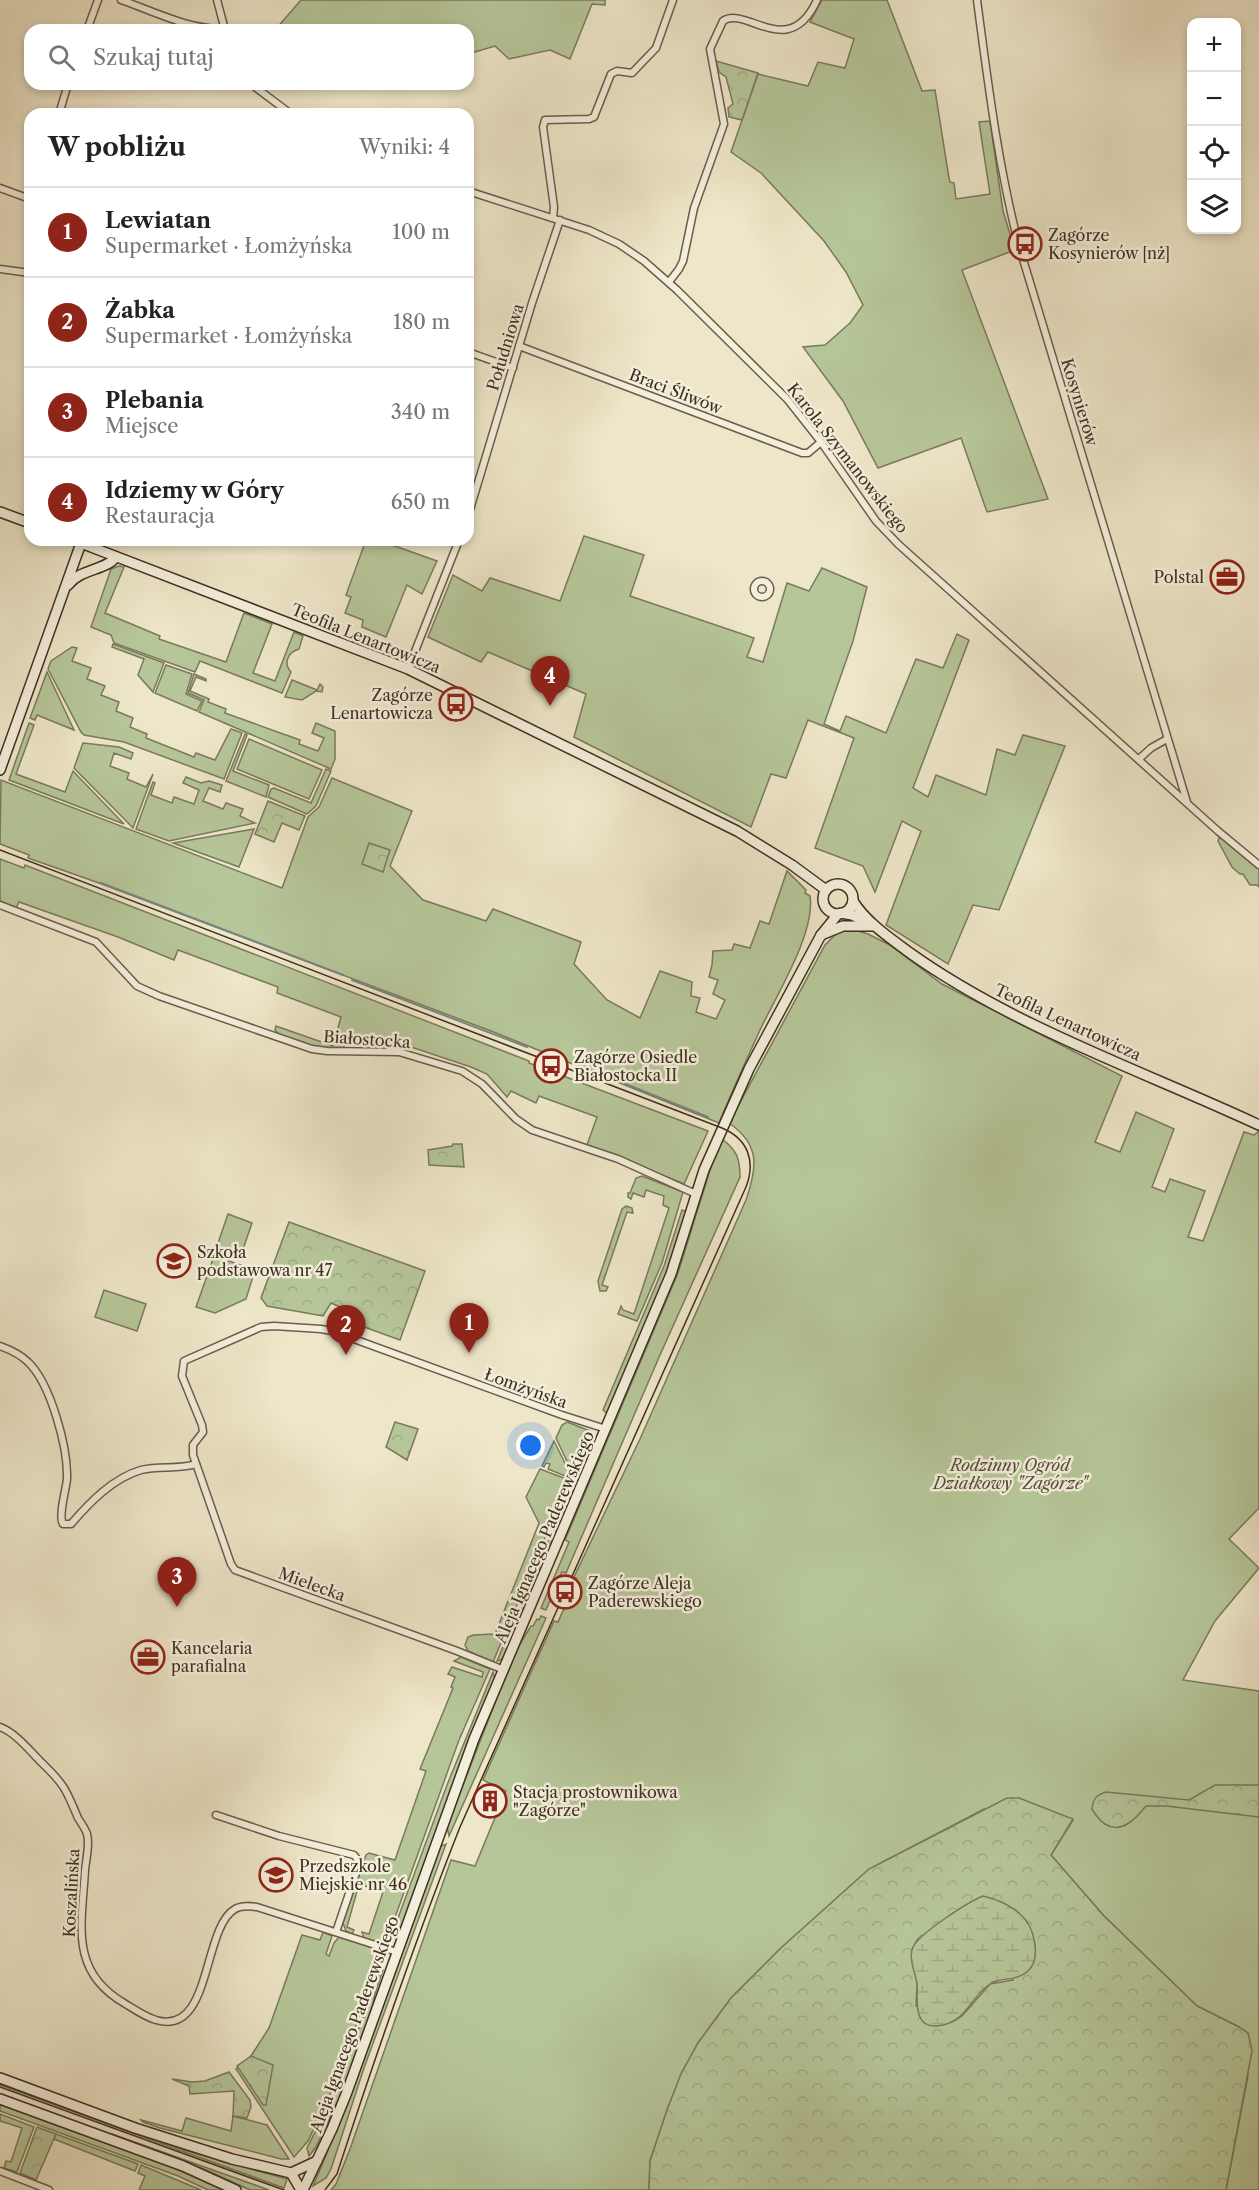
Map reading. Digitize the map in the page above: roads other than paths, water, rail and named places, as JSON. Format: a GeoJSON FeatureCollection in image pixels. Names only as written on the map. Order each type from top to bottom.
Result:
{"type":"FeatureCollection","features":[{"type":"Feature","properties":{"kind":"street"},"geometry":{"type":"LineString","coordinates":[[89,24],[98,0]]}},
{"type":"Feature","properties":{"kind":"street"},"geometry":{"type":"LineString","coordinates":[[120,0],[191,24]]}},
{"type":"Feature","properties":{"kind":"street"},"geometry":{"type":"LineString","coordinates":[[217,0],[224,24]]}},
{"type":"Feature","properties":{"kind":"street","name":"Południowa"},"geometry":{"type":"LineString","coordinates":[[474,496],[556,219],[543,124],[545,120],[550,119],[594,117],[611,74],[617,71],[632,73],[656,48],[673,0]]}},
{"type":"Feature","properties":{"kind":"street"},"geometry":{"type":"LineString","coordinates":[[669,282],[683,261],[694,208],[724,124],[710,50],[723,21],[728,17],[733,17],[772,30],[788,29],[804,20],[817,0]]}},
{"type":"Feature","properties":{"kind":"street","name":"Kosynierów"},"geometry":{"type":"LineString","coordinates":[[977,0],[993,125],[1007,202],[1036,305],[1188,804]]}},
{"type":"Feature","properties":{"kind":"street"},"geometry":{"type":"LineString","coordinates":[[61,108],[66,90]]}},
{"type":"Feature","properties":{"kind":"street"},"geometry":{"type":"LineString","coordinates":[[259,90],[283,108]]}},
{"type":"Feature","properties":{"kind":"street"},"geometry":{"type":"LineString","coordinates":[[0,188],[24,197]]}},
{"type":"Feature","properties":{"kind":"street","name":"Karola Szymanowskiego"},"geometry":{"type":"LineString","coordinates":[[474,193],[589,230],[619,244],[669,282],[787,399],[821,442],[876,521],[898,543],[1259,865]]}},
{"type":"Feature","properties":{"kind":"street"},"geometry":{"type":"LineString","coordinates":[[0,269],[24,272]]}},
{"type":"Feature","properties":{"kind":"street","name":"Braci Śliwów"},"geometry":{"type":"LineString","coordinates":[[519,346],[802,453],[808,453],[821,442]]}},
{"type":"Feature","properties":{"kind":"street"},"geometry":{"type":"LineString","coordinates":[[474,354],[513,368]]}},
{"type":"Feature","properties":{"kind":"street"},"geometry":{"type":"LineString","coordinates":[[0,512],[24,521]]}},
{"type":"Feature","properties":{"kind":"street"},"geometry":{"type":"LineString","coordinates":[[0,770],[63,592],[76,546]]}},
{"type":"Feature","properties":{"kind":"street","name":"Teofila Lenartowicza"},"geometry":{"type":"LineString","coordinates":[[90,546],[408,669],[737,831],[778,855],[826,890]]}},
{"type":"Feature","properties":{"kind":"street"},"geometry":{"type":"LineString","coordinates":[[408,669],[457,546]]}},
{"type":"Feature","properties":{"kind":"street"},"geometry":{"type":"LineString","coordinates":[[63,592],[77,576],[111,561],[116,556]]}},
{"type":"Feature","properties":{"kind":"street"},"geometry":{"type":"LineString","coordinates":[[1139,759],[1151,748],[1167,739]]}},
{"type":"Feature","properties":{"kind":"street"},"geometry":{"type":"LineString","coordinates":[[833,884],[843,884],[852,892],[853,901],[849,909],[839,914],[828,910],[823,898],[826,890],[833,884]]}},
{"type":"Feature","properties":{"kind":"street","name":"Teofila Lenartowicza"},"geometry":{"type":"LineString","coordinates":[[853,901],[875,926]]}},
{"type":"Feature","properties":{"kind":"street","name":"Białostocka"},"geometry":{"type":"LineString","coordinates":[[0,905],[96,942],[137,986],[159,996],[312,1049],[399,1052],[462,1071],[482,1084],[516,1119],[532,1130],[618,1159],[696,1194]]}},
{"type":"Feature","properties":{"kind":"street","name":"Aleja Ignacego Paderewskiego"},"geometry":{"type":"LineString","coordinates":[[302,2190],[347,2092],[474,1739],[671,1274],[696,1194],[714,1148],[749,1069],[820,935],[828,910]]}},
{"type":"Feature","properties":{"kind":"street","name":"Teofila Lenartowicza"},"geometry":{"type":"LineString","coordinates":[[839,914],[852,915],[875,926],[941,975],[986,1000],[1259,1125]]}},
{"type":"Feature","properties":{"kind":"street","name":"Aleja Ignacego Paderewskiego"},"geometry":{"type":"LineString","coordinates":[[820,935],[839,914]]}},
{"type":"Feature","properties":{"kind":"street"},"geometry":{"type":"LineString","coordinates":[[820,935],[843,926],[875,926]]}},
{"type":"Feature","properties":{"kind":"street","name":"Łomżyńska"},"geometry":{"type":"LineString","coordinates":[[194,1445],[203,1432],[182,1376],[184,1361],[250,1330],[268,1326],[332,1331],[606,1429]]}},
{"type":"Feature","properties":{"kind":"street"},"geometry":{"type":"LineString","coordinates":[[0,1346],[16,1353],[35,1371],[61,1431],[66,1456],[65,1497],[60,1521],[63,1524],[71,1524],[103,1492],[131,1474],[141,1470],[196,1464]]}},
{"type":"Feature","properties":{"kind":"street","name":"Mielecka"},"geometry":{"type":"LineString","coordinates":[[194,1445],[192,1450],[196,1464],[231,1564],[236,1570],[457,1650],[504,1670]]}},
{"type":"Feature","properties":{"kind":"street","name":"Koszalińska"},"geometry":{"type":"LineString","coordinates":[[0,1727],[21,1742],[62,1782],[87,1835],[82,1946],[88,1968],[111,1995],[120,2001],[157,2021],[178,2020],[194,2006],[226,1917],[243,1906],[257,1907],[397,1952]]}},
{"type":"Feature","properties":{"kind":"street"},"geometry":{"type":"LineString","coordinates":[[216,1815],[279,1836],[354,1855],[358,1860],[358,1867],[336,1932]]}},
{"type":"Feature","properties":{"kind":"street"},"geometry":{"type":"LineString","coordinates":[[0,2078],[186,2146],[232,2159],[291,2173],[317,2161]]}},
{"type":"Feature","properties":{"kind":"street"},"geometry":{"type":"LineString","coordinates":[[0,2099],[183,2166],[236,2190]]}},
{"type":"Feature","properties":{"kind":"street"},"geometry":{"type":"LineString","coordinates":[[0,2171],[49,2190]]}},
{"type":"Feature","properties":{"kind":"street"},"geometry":{"type":"LineString","coordinates":[[291,2173],[302,2190]]}},
{"type":"Feature","properties":{"kind":"waterway"},"geometry":{"type":"LineString","coordinates":[[101,883],[343,975]]}},
{"type":"Feature","properties":{"kind":"waterway"},"geometry":{"type":"LineString","coordinates":[[352,980],[527,1047]]}},
{"type":"Feature","properties":{"kind":"waterway"},"geometry":{"type":"LineString","coordinates":[[578,1065],[708,1117]]}},
{"type":"Feature","properties":{"kind":"tram line"},"geometry":{"type":"LineString","coordinates":[[0,850],[722,1128],[738,1138],[748,1152],[750,1160],[746,1187],[460,1827],[396,1999],[337,2174],[325,2190]]}},
{"type":"Feature","properties":{"kind":"tram line"},"geometry":{"type":"LineString","coordinates":[[0,2087],[284,2190]]}},
{"type":"Feature","properties":{"kind":"place","name":"Zagórze Kosynierów [nż]"},"geometry":{"type":"Point","coordinates":[1025,244]}},
{"type":"Feature","properties":{"kind":"place","name":"Polstal"},"geometry":{"type":"Point","coordinates":[1227,577]}},
{"type":"Feature","properties":{"kind":"place","name":"Zagórze Lenartowicza"},"geometry":{"type":"Point","coordinates":[456,704]}},
{"type":"Feature","properties":{"kind":"place","name":"Idziemy w Góry"},"geometry":{"type":"Point","coordinates":[550,706]}},
{"type":"Feature","properties":{"kind":"place","name":"Zagórze Osiedle Białostocka II"},"geometry":{"type":"Point","coordinates":[551,1066]}},
{"type":"Feature","properties":{"kind":"place","name":"Szkoła podstawowa nr 47"},"geometry":{"type":"Point","coordinates":[174,1261]}},
{"type":"Feature","properties":{"kind":"place","name":"Lewiatan"},"geometry":{"type":"Point","coordinates":[469,1353]}},
{"type":"Feature","properties":{"kind":"place","name":"Żabka"},"geometry":{"type":"Point","coordinates":[346,1355]}},
{"type":"Feature","properties":{"kind":"place","name":"Zagórze Aleja Paderewskiego"},"geometry":{"type":"Point","coordinates":[565,1592]}},
{"type":"Feature","properties":{"kind":"place","name":"Plebania"},"geometry":{"type":"Point","coordinates":[177,1607]}},
{"type":"Feature","properties":{"kind":"place","name":"Kancelaria parafialna"},"geometry":{"type":"Point","coordinates":[148,1657]}},
{"type":"Feature","properties":{"kind":"place","name":"Stacja prostownikowa \"Zagórze\""},"geometry":{"type":"Point","coordinates":[490,1801]}},
{"type":"Feature","properties":{"kind":"place","name":"Przedszkole Miejskie nr 46"},"geometry":{"type":"Point","coordinates":[276,1875]}},
{"type":"Feature","properties":{"kind":"park label","name":"Rodzinny Ogród Działkowy \"Zagórze\""},"geometry":{"type":"Point","coordinates":[1010,1474]}}]}
